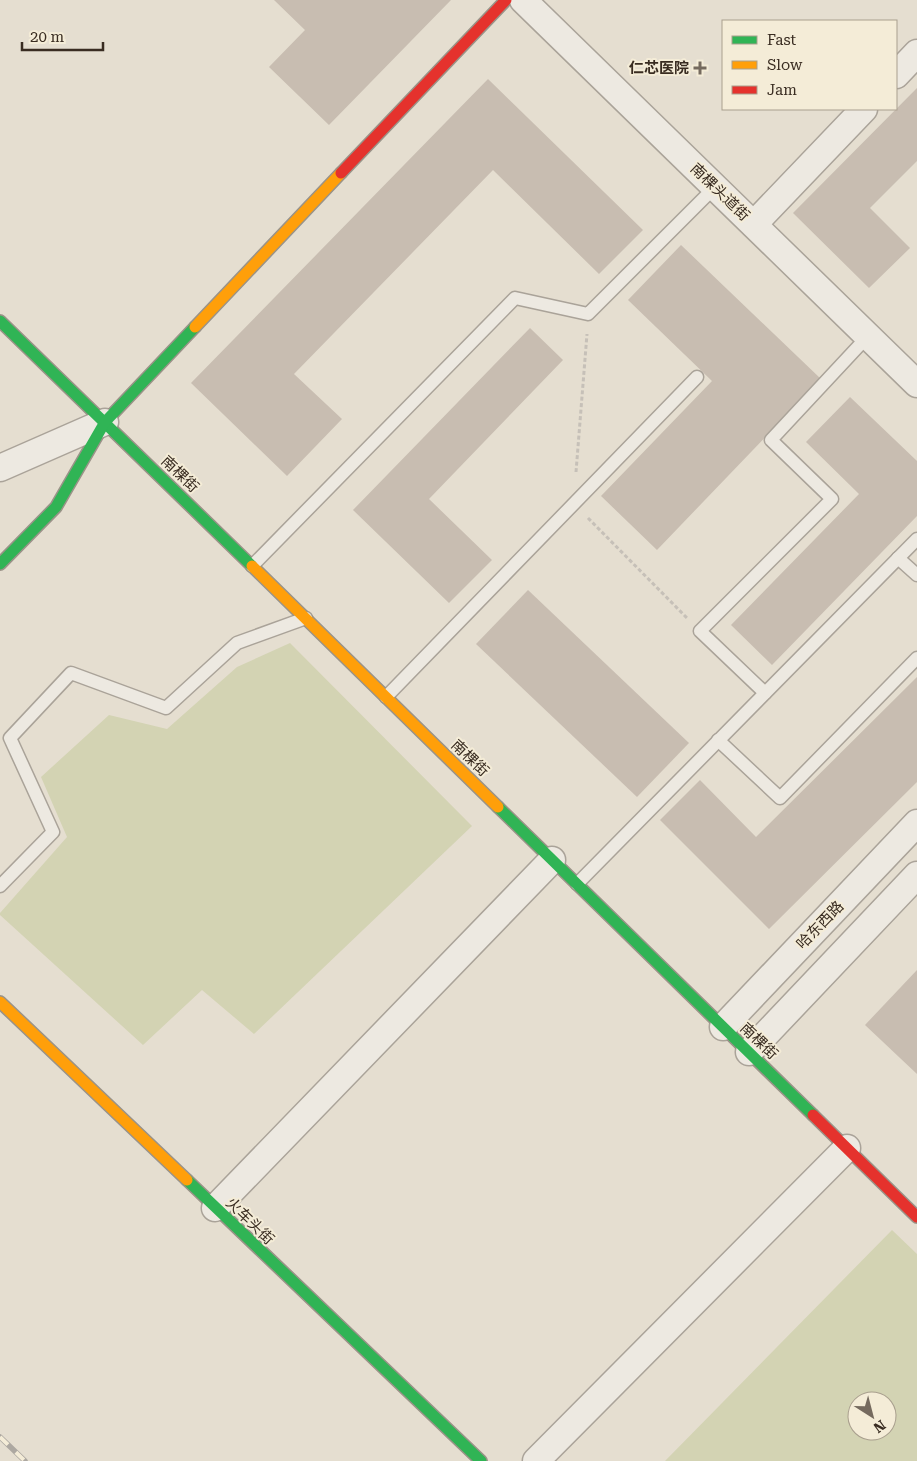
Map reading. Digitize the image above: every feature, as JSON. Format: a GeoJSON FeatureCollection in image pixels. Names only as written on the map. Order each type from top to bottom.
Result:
{"type":"FeatureCollection","features":[{"type":"Feature","properties":{"kind":"street"},"geometry":{"type":"LineString","coordinates":[[0,564],[56,507],[105,422],[506,0]]}},
{"type":"Feature","properties":{"kind":"street","name":"南棵头道街"},"geometry":{"type":"LineString","coordinates":[[523,0],[917,384]]}},
{"type":"Feature","properties":{"kind":"street"},"geometry":{"type":"LineString","coordinates":[[897,74],[917,53]]}},
{"type":"Feature","properties":{"kind":"street"},"geometry":{"type":"LineString","coordinates":[[754,224],[863,110]]}},
{"type":"Feature","properties":{"kind":"street","name":"南棵街"},"geometry":{"type":"LineString","coordinates":[[0,321],[917,1217]]}},
{"type":"Feature","properties":{"kind":"street"},"geometry":{"type":"LineString","coordinates":[[0,468],[105,422]]}},
{"type":"Feature","properties":{"kind":"street","name":"哈东西路"},"geometry":{"type":"LineString","coordinates":[[723,1027],[917,822]]}},
{"type":"Feature","properties":{"kind":"street"},"geometry":{"type":"LineString","coordinates":[[216,1208],[552,860]]}},
{"type":"Feature","properties":{"kind":"street"},"geometry":{"type":"LineString","coordinates":[[749,1052],[917,875]]}},
{"type":"Feature","properties":{"kind":"street","name":"火车头街"},"geometry":{"type":"LineString","coordinates":[[0,1002],[480,1461]]}},
{"type":"Feature","properties":{"kind":"street"},"geometry":{"type":"LineString","coordinates":[[536,1461],[847,1148]]}},
{"type":"Feature","properties":{"kind":"lane"},"geometry":{"type":"LineString","coordinates":[[252,566],[515,298],[588,314],[715,187]]}},
{"type":"Feature","properties":{"kind":"lane"},"geometry":{"type":"LineString","coordinates":[[765,693],[700,631],[832,499],[771,440],[868,336]]}},
{"type":"Feature","properties":{"kind":"lane"},"geometry":{"type":"LineString","coordinates":[[386,697],[697,377]]}},
{"type":"Feature","properties":{"kind":"lane"},"geometry":{"type":"LineString","coordinates":[[577,884],[917,538]]}},
{"type":"Feature","properties":{"kind":"lane"},"geometry":{"type":"LineString","coordinates":[[898,558],[917,575]]}},
{"type":"Feature","properties":{"kind":"lane"},"geometry":{"type":"LineString","coordinates":[[0,886],[52,832],[10,738],[71,673],[166,708],[237,643],[306,618]]}},
{"type":"Feature","properties":{"kind":"lane"},"geometry":{"type":"LineString","coordinates":[[718,740],[780,798],[917,658]]}},
{"type":"Feature","properties":{"kind":"green space"},"geometry":{"type":"Polygon","coordinates":[[[290,643],[472,826],[254,1034],[202,990],[143,1045],[0,915],[67,837],[41,777],[109,715],[167,729],[237,667],[290,643]]]}},
{"type":"Feature","properties":{"kind":"green space"},"geometry":{"type":"Polygon","coordinates":[[[892,1230],[917,1254],[917,1461],[665,1461],[892,1230]]]}},
{"type":"Feature","properties":{"kind":"building"},"geometry":{"type":"Polygon","coordinates":[[[274,0],[451,0],[329,125],[269,67],[305,30],[274,0]]]}},
{"type":"Feature","properties":{"kind":"building"},"geometry":{"type":"Polygon","coordinates":[[[488,79],[643,230],[599,274],[493,170],[294,374],[342,419],[287,476],[191,383],[488,79]]]}},
{"type":"Feature","properties":{"kind":"building"},"geometry":{"type":"Polygon","coordinates":[[[917,88],[917,161],[870,208],[910,248],[869,288],[793,213],[917,88]]]}},
{"type":"Feature","properties":{"kind":"building"},"geometry":{"type":"Polygon","coordinates":[[[681,245],[821,379],[657,550],[601,496],[712,381],[628,300],[681,245]]]}},
{"type":"Feature","properties":{"kind":"building"},"geometry":{"type":"Polygon","coordinates":[[[530,328],[563,360],[429,499],[492,560],[449,603],[353,510],[530,328]]]}},
{"type":"Feature","properties":{"kind":"building"},"geometry":{"type":"Polygon","coordinates":[[[850,397],[917,461],[917,516],[772,665],[731,625],[859,494],[806,442],[850,397]]]}},
{"type":"Feature","properties":{"kind":"building"},"geometry":{"type":"Polygon","coordinates":[[[528,590],[689,743],[637,797],[476,644],[528,590]]]}},
{"type":"Feature","properties":{"kind":"building"},"geometry":{"type":"Polygon","coordinates":[[[917,677],[917,782],[769,929],[660,820],[700,780],[756,837],[917,677]]]}},
{"type":"Feature","properties":{"kind":"building"},"geometry":{"type":"Polygon","coordinates":[[[917,970],[917,1074],[865,1025],[917,970]]]}},
{"type":"Feature","properties":{"kind":"railway"},"geometry":{"type":"LineString","coordinates":[[0,1437],[25,1461]]}},
{"type":"Feature","properties":{"kind":"traffic: fast"},"geometry":{"type":"LineString","coordinates":[[0,321],[252,566]]}},
{"type":"Feature","properties":{"kind":"traffic: fast"},"geometry":{"type":"LineString","coordinates":[[0,564],[56,507],[105,422],[195,327]]}},
{"type":"Feature","properties":{"kind":"traffic: fast"},"geometry":{"type":"LineString","coordinates":[[498,807],[813,1115]]}},
{"type":"Feature","properties":{"kind":"traffic: fast"},"geometry":{"type":"LineString","coordinates":[[187,1180],[481,1461]]}},
{"type":"Feature","properties":{"kind":"traffic: slow"},"geometry":{"type":"LineString","coordinates":[[195,327],[341,173]]}},
{"type":"Feature","properties":{"kind":"traffic: slow"},"geometry":{"type":"LineString","coordinates":[[252,566],[498,807]]}},
{"type":"Feature","properties":{"kind":"traffic: slow"},"geometry":{"type":"LineString","coordinates":[[0,1002],[187,1180]]}},
{"type":"Feature","properties":{"kind":"traffic: jam"},"geometry":{"type":"LineString","coordinates":[[341,173],[506,0]]}},
{"type":"Feature","properties":{"kind":"traffic: jam"},"geometry":{"type":"LineString","coordinates":[[813,1115],[917,1217]]}},
{"type":"Feature","properties":{"kind":"place","name":"仁芯医院"},"geometry":{"type":"Point","coordinates":[700,68]}}]}
